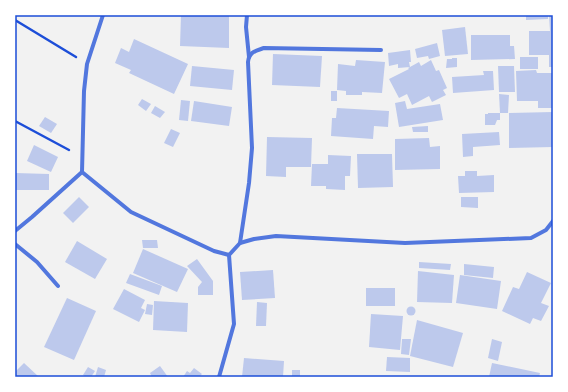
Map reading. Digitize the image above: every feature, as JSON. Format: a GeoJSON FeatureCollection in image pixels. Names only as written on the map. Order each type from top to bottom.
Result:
{"type":"FeatureCollection","features":[{"type":"Feature","properties":{"kind":"street"},"geometry":{"type":"LineString","coordinates":[[15,230],[32,217],[82,172],[84,91],[87,64],[103,15]]}},
{"type":"Feature","properties":{"kind":"street"},"geometry":{"type":"LineString","coordinates":[[240,243],[249,183],[252,148],[249,57],[246,27],[247,15]]}},
{"type":"Feature","properties":{"kind":"street"},"geometry":{"type":"LineString","coordinates":[[249,57],[254,51],[264,48],[381,50]]}},
{"type":"Feature","properties":{"kind":"street"},"geometry":{"type":"LineString","coordinates":[[82,172],[131,212],[214,251],[229,255]]}},
{"type":"Feature","properties":{"kind":"street"},"geometry":{"type":"LineString","coordinates":[[219,377],[234,324],[229,255],[240,243],[254,238],[276,236],[405,243],[531,238],[546,230],[553,221]]}},
{"type":"Feature","properties":{"kind":"street"},"geometry":{"type":"LineString","coordinates":[[15,244],[36,262],[58,286]]}},
{"type":"Feature","properties":{"kind":"path"},"geometry":{"type":"LineString","coordinates":[[15,20],[87,64]]}},
{"type":"Feature","properties":{"kind":"path"},"geometry":{"type":"LineString","coordinates":[[15,121],[82,157]]}},
{"type":"Feature","properties":{"kind":"building"},"geometry":{"type":"Polygon","coordinates":[[[181,15],[229,15],[229,48],[180,46],[181,15]]]}},
{"type":"Feature","properties":{"kind":"building"},"geometry":{"type":"Polygon","coordinates":[[[526,15],[548,15],[548,19],[526,20],[526,15]]]}},
{"type":"Feature","properties":{"kind":"building"},"geometry":{"type":"Polygon","coordinates":[[[549,15],[553,15],[553,31],[550,31],[549,15]]]}},
{"type":"Feature","properties":{"kind":"building"},"geometry":{"type":"Polygon","coordinates":[[[465,27],[468,54],[445,56],[442,30],[465,27]]]}},
{"type":"Feature","properties":{"kind":"building"},"geometry":{"type":"Polygon","coordinates":[[[529,31],[553,31],[553,67],[549,67],[549,55],[529,55],[529,31]]]}},
{"type":"Feature","properties":{"kind":"building"},"geometry":{"type":"Polygon","coordinates":[[[471,35],[510,35],[510,46],[514,46],[515,59],[471,60],[471,35]]]}},
{"type":"Feature","properties":{"kind":"building"},"geometry":{"type":"Polygon","coordinates":[[[134,39],[188,64],[174,94],[129,73],[131,70],[115,63],[121,48],[129,52],[134,39]]]}},
{"type":"Feature","properties":{"kind":"building"},"geometry":{"type":"Polygon","coordinates":[[[437,43],[440,56],[429,59],[428,56],[417,58],[415,49],[437,43]]]}},
{"type":"Feature","properties":{"kind":"building"},"geometry":{"type":"Polygon","coordinates":[[[410,50],[410,67],[398,68],[398,64],[389,66],[388,53],[410,50]]]}},
{"type":"Feature","properties":{"kind":"building"},"geometry":{"type":"Polygon","coordinates":[[[273,54],[322,56],[320,87],[272,85],[273,54]]]}},
{"type":"Feature","properties":{"kind":"building"},"geometry":{"type":"Polygon","coordinates":[[[520,57],[538,57],[538,69],[520,69],[520,57]]]}},
{"type":"Feature","properties":{"kind":"building"},"geometry":{"type":"Polygon","coordinates":[[[457,58],[457,67],[446,68],[447,59],[457,58]]]}},
{"type":"Feature","properties":{"kind":"building"},"geometry":{"type":"Polygon","coordinates":[[[356,60],[385,62],[382,93],[362,92],[362,95],[346,95],[346,91],[337,90],[338,64],[355,66],[356,60]]]}},
{"type":"Feature","properties":{"kind":"building"},"geometry":{"type":"Polygon","coordinates":[[[431,60],[436,71],[439,70],[447,88],[443,90],[446,95],[432,102],[429,96],[412,105],[407,94],[399,98],[389,79],[419,62],[421,66],[431,60]]]}},
{"type":"Feature","properties":{"kind":"building"},"geometry":{"type":"Polygon","coordinates":[[[192,66],[234,70],[232,90],[190,86],[192,66]]]}},
{"type":"Feature","properties":{"kind":"building"},"geometry":{"type":"Polygon","coordinates":[[[498,66],[514,66],[515,92],[499,92],[498,66]]]}},
{"type":"Feature","properties":{"kind":"building"},"geometry":{"type":"Polygon","coordinates":[[[536,70],[537,73],[553,73],[553,108],[538,108],[538,101],[517,101],[516,71],[536,70]]]}},
{"type":"Feature","properties":{"kind":"building"},"geometry":{"type":"Polygon","coordinates":[[[483,71],[493,71],[494,90],[453,93],[452,77],[484,75],[483,71]]]}},
{"type":"Feature","properties":{"kind":"building"},"geometry":{"type":"Polygon","coordinates":[[[331,91],[337,91],[337,101],[331,101],[331,91]]]}},
{"type":"Feature","properties":{"kind":"building"},"geometry":{"type":"Polygon","coordinates":[[[499,94],[509,95],[508,113],[500,113],[499,94]]]}},
{"type":"Feature","properties":{"kind":"building"},"geometry":{"type":"Polygon","coordinates":[[[142,99],[151,104],[146,111],[138,105],[142,99]]]}},
{"type":"Feature","properties":{"kind":"building"},"geometry":{"type":"Polygon","coordinates":[[[181,100],[190,101],[188,121],[179,120],[181,100]]]}},
{"type":"Feature","properties":{"kind":"building"},"geometry":{"type":"Polygon","coordinates":[[[194,101],[232,107],[229,126],[191,121],[194,101]]]}},
{"type":"Feature","properties":{"kind":"building"},"geometry":{"type":"Polygon","coordinates":[[[405,101],[407,109],[440,104],[443,120],[399,127],[395,103],[405,101]]]}},
{"type":"Feature","properties":{"kind":"building"},"geometry":{"type":"Polygon","coordinates":[[[155,106],[165,112],[160,118],[151,113],[155,106]]]}},
{"type":"Feature","properties":{"kind":"building"},"geometry":{"type":"Polygon","coordinates":[[[337,108],[389,111],[388,127],[374,126],[373,139],[331,136],[332,118],[336,118],[337,108]]]}},
{"type":"Feature","properties":{"kind":"building"},"geometry":{"type":"Polygon","coordinates":[[[553,112],[553,147],[509,148],[509,113],[553,112]]]}},
{"type":"Feature","properties":{"kind":"building"},"geometry":{"type":"Polygon","coordinates":[[[500,113],[500,120],[497,120],[495,125],[485,125],[485,114],[500,113]]]}},
{"type":"Feature","properties":{"kind":"building"},"geometry":{"type":"Polygon","coordinates":[[[45,117],[57,124],[51,133],[39,126],[45,117]]]}},
{"type":"Feature","properties":{"kind":"building"},"geometry":{"type":"Polygon","coordinates":[[[428,126],[428,132],[413,132],[412,127],[428,126]]]}},
{"type":"Feature","properties":{"kind":"building"},"geometry":{"type":"Polygon","coordinates":[[[171,129],[180,133],[173,147],[164,143],[171,129]]]}},
{"type":"Feature","properties":{"kind":"building"},"geometry":{"type":"Polygon","coordinates":[[[499,132],[500,145],[473,147],[473,156],[463,157],[462,134],[499,132]]]}},
{"type":"Feature","properties":{"kind":"building"},"geometry":{"type":"Polygon","coordinates":[[[267,137],[312,138],[311,167],[286,167],[286,177],[266,176],[267,137]]]}},
{"type":"Feature","properties":{"kind":"building"},"geometry":{"type":"Polygon","coordinates":[[[429,138],[430,147],[440,146],[440,169],[395,170],[395,139],[429,138]]]}},
{"type":"Feature","properties":{"kind":"building"},"geometry":{"type":"Polygon","coordinates":[[[34,145],[58,157],[51,172],[27,161],[34,145]]]}},
{"type":"Feature","properties":{"kind":"building"},"geometry":{"type":"Polygon","coordinates":[[[357,154],[392,154],[393,187],[358,188],[357,154]]]}},
{"type":"Feature","properties":{"kind":"building"},"geometry":{"type":"Polygon","coordinates":[[[328,155],[351,156],[350,176],[345,176],[345,190],[326,189],[326,186],[311,186],[312,164],[328,164],[328,155]]]}},
{"type":"Feature","properties":{"kind":"building"},"geometry":{"type":"Polygon","coordinates":[[[465,171],[477,171],[477,176],[494,175],[494,192],[459,193],[458,176],[465,176],[465,171]]]}},
{"type":"Feature","properties":{"kind":"building"},"geometry":{"type":"Polygon","coordinates":[[[15,173],[49,174],[49,190],[15,190],[15,173]]]}},
{"type":"Feature","properties":{"kind":"building"},"geometry":{"type":"Polygon","coordinates":[[[79,197],[89,207],[73,223],[63,213],[79,197]]]}},
{"type":"Feature","properties":{"kind":"building"},"geometry":{"type":"Polygon","coordinates":[[[461,197],[478,197],[478,208],[461,207],[461,197]]]}},
{"type":"Feature","properties":{"kind":"building"},"geometry":{"type":"Polygon","coordinates":[[[142,240],[157,240],[158,248],[143,248],[142,240]]]}},
{"type":"Feature","properties":{"kind":"building"},"geometry":{"type":"Polygon","coordinates":[[[77,241],[107,259],[95,279],[65,262],[77,241]]]}},
{"type":"Feature","properties":{"kind":"building"},"geometry":{"type":"Polygon","coordinates":[[[143,249],[188,269],[177,292],[133,273],[143,249]]]}},
{"type":"Feature","properties":{"kind":"building"},"geometry":{"type":"Polygon","coordinates":[[[197,259],[213,281],[213,295],[198,295],[198,287],[202,282],[187,266],[197,259]]]}},
{"type":"Feature","properties":{"kind":"building"},"geometry":{"type":"Polygon","coordinates":[[[419,262],[451,264],[450,270],[419,268],[419,262]]]}},
{"type":"Feature","properties":{"kind":"building"},"geometry":{"type":"Polygon","coordinates":[[[464,264],[494,267],[493,278],[464,275],[464,264]]]}},
{"type":"Feature","properties":{"kind":"building"},"geometry":{"type":"Polygon","coordinates":[[[273,270],[275,298],[242,300],[240,272],[273,270]]]}},
{"type":"Feature","properties":{"kind":"building"},"geometry":{"type":"Polygon","coordinates":[[[418,271],[454,275],[452,303],[417,302],[418,271]]]}},
{"type":"Feature","properties":{"kind":"building"},"geometry":{"type":"Polygon","coordinates":[[[527,272],[551,283],[541,303],[549,306],[541,321],[533,318],[530,324],[502,311],[513,287],[519,289],[527,272]]]}},
{"type":"Feature","properties":{"kind":"building"},"geometry":{"type":"Polygon","coordinates":[[[130,274],[162,286],[159,295],[126,283],[130,274]]]}},
{"type":"Feature","properties":{"kind":"building"},"geometry":{"type":"Polygon","coordinates":[[[460,275],[501,281],[497,309],[456,303],[460,275]]]}},
{"type":"Feature","properties":{"kind":"building"},"geometry":{"type":"Polygon","coordinates":[[[366,288],[395,288],[395,306],[366,306],[366,288]]]}},
{"type":"Feature","properties":{"kind":"building"},"geometry":{"type":"Polygon","coordinates":[[[124,289],[145,300],[141,308],[145,310],[139,322],[113,309],[124,289]]]}},
{"type":"Feature","properties":{"kind":"building"},"geometry":{"type":"Polygon","coordinates":[[[67,298],[96,311],[74,360],[44,347],[67,298]]]}},
{"type":"Feature","properties":{"kind":"building"},"geometry":{"type":"Polygon","coordinates":[[[154,301],[188,303],[187,332],[153,330],[154,301]]]}},
{"type":"Feature","properties":{"kind":"building"},"geometry":{"type":"Polygon","coordinates":[[[257,302],[267,303],[266,326],[256,326],[257,302]]]}},
{"type":"Feature","properties":{"kind":"building"},"geometry":{"type":"Polygon","coordinates":[[[147,304],[153,305],[152,315],[145,314],[147,304]]]}},
{"type":"Feature","properties":{"kind":"building"},"geometry":{"type":"Polygon","coordinates":[[[409,307],[413,307],[415,311],[413,315],[409,315],[407,313],[407,309],[409,307]]]}},
{"type":"Feature","properties":{"kind":"building"},"geometry":{"type":"Polygon","coordinates":[[[371,314],[403,316],[400,350],[369,347],[371,314]]]}},
{"type":"Feature","properties":{"kind":"building"},"geometry":{"type":"Polygon","coordinates":[[[417,320],[463,333],[453,367],[410,356],[417,320]]]}},
{"type":"Feature","properties":{"kind":"building"},"geometry":{"type":"Polygon","coordinates":[[[402,339],[411,339],[409,355],[401,354],[402,339]]]}},
{"type":"Feature","properties":{"kind":"building"},"geometry":{"type":"Polygon","coordinates":[[[492,339],[502,342],[498,361],[488,358],[492,339]]]}},
{"type":"Feature","properties":{"kind":"building"},"geometry":{"type":"Polygon","coordinates":[[[387,357],[410,358],[410,372],[386,371],[387,357]]]}},
{"type":"Feature","properties":{"kind":"building"},"geometry":{"type":"Polygon","coordinates":[[[244,358],[284,361],[283,377],[242,377],[244,358]]]}},
{"type":"Feature","properties":{"kind":"building"},"geometry":{"type":"Polygon","coordinates":[[[24,363],[39,377],[15,377],[15,372],[24,363]]]}},
{"type":"Feature","properties":{"kind":"building"},"geometry":{"type":"Polygon","coordinates":[[[492,363],[540,373],[539,377],[489,377],[492,363]]]}},
{"type":"Feature","properties":{"kind":"building"},"geometry":{"type":"Polygon","coordinates":[[[160,366],[168,377],[152,377],[150,373],[160,366]]]}},
{"type":"Feature","properties":{"kind":"building"},"geometry":{"type":"Polygon","coordinates":[[[88,367],[95,371],[91,377],[86,377],[83,375],[88,367]]]}},
{"type":"Feature","properties":{"kind":"building"},"geometry":{"type":"Polygon","coordinates":[[[98,367],[106,370],[104,377],[95,377],[98,367]]]}},
{"type":"Feature","properties":{"kind":"building"},"geometry":{"type":"Polygon","coordinates":[[[194,368],[202,374],[199,377],[183,377],[187,371],[190,373],[194,368]]]}},
{"type":"Feature","properties":{"kind":"building"},"geometry":{"type":"Polygon","coordinates":[[[292,370],[300,370],[300,377],[292,377],[292,370]]]}}]}
